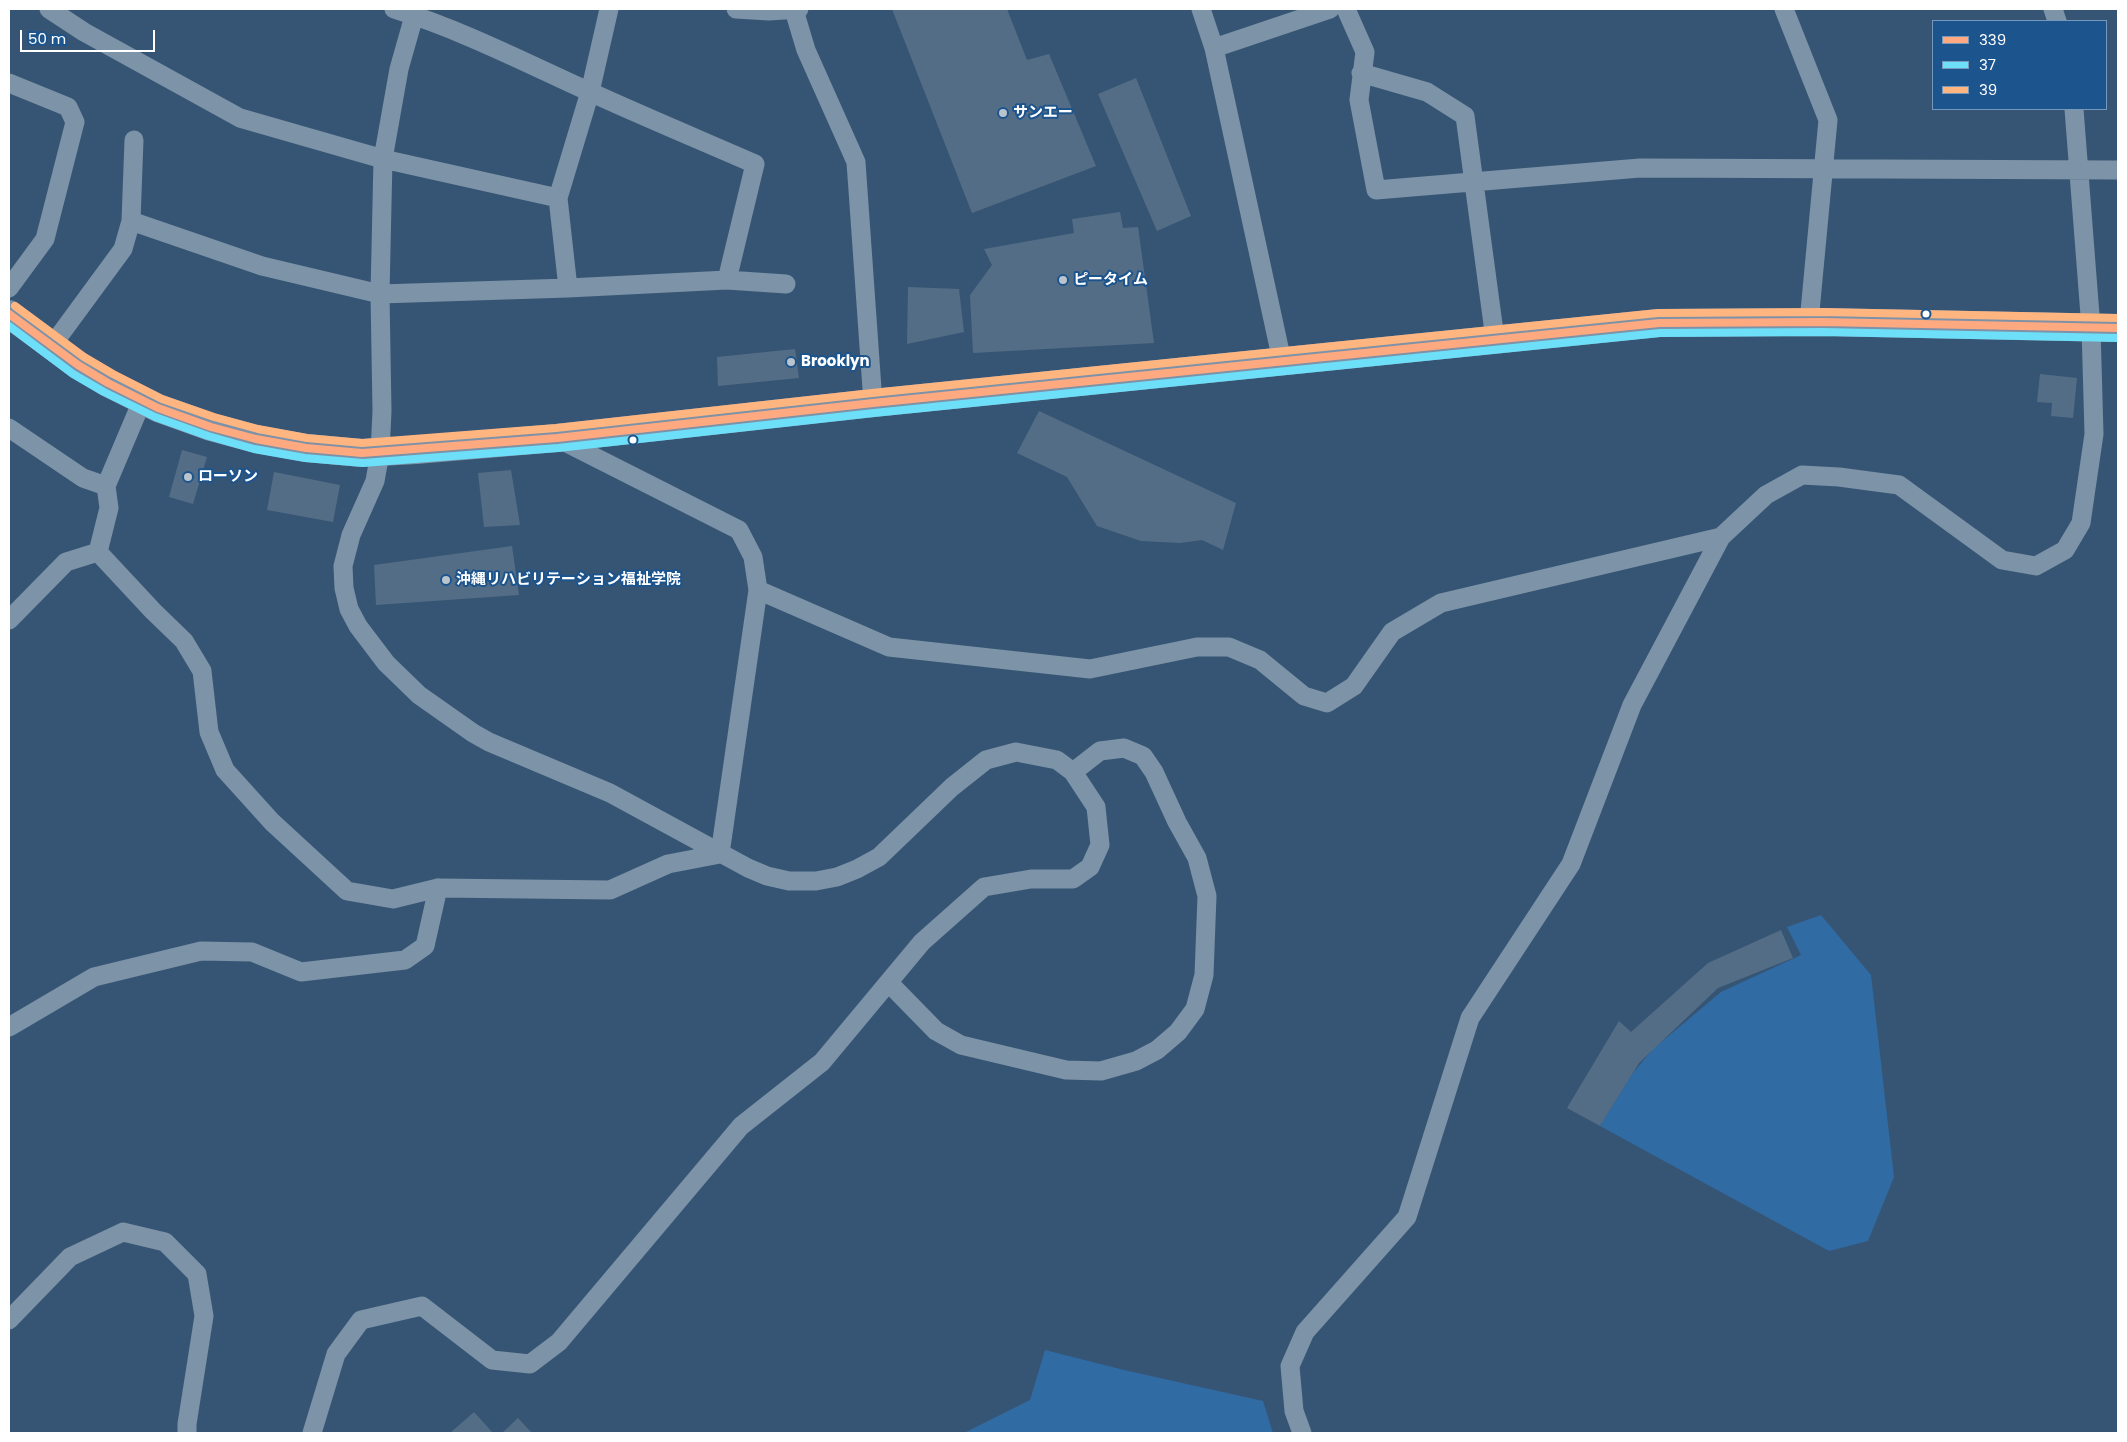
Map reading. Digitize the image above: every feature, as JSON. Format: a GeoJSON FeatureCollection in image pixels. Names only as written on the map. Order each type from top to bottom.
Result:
{"type":"FeatureCollection","features":[{"type":"Feature","properties":{"kind":"highway"},"geometry":{"type":"LineString","coordinates":[[9,314],[52,347],[108,383],[142,401],[211,427],[256,439],[306,448],[380,452],[557,438],[873,403],[1659,323],[1809,322],[2118,328]]}},
{"type":"Feature","properties":{"kind":"street"},"geometry":{"type":"LineString","coordinates":[[49,9],[84,32],[240,118],[383,159],[558,198]]}},
{"type":"Feature","properties":{"kind":"street"},"geometry":{"type":"LineString","coordinates":[[394,9],[415,12],[525,60],[590,92],[755,164],[727,280]]}},
{"type":"Feature","properties":{"kind":"street"},"geometry":{"type":"LineString","coordinates":[[568,288],[558,198],[590,92],[609,9]]}},
{"type":"Feature","properties":{"kind":"street"},"geometry":{"type":"LineString","coordinates":[[736,9],[752,11],[796,9],[806,50],[856,162],[873,403]]}},
{"type":"Feature","properties":{"kind":"street"},"geometry":{"type":"LineString","coordinates":[[1201,9],[1214,48],[1282,361]]}},
{"type":"Feature","properties":{"kind":"street"},"geometry":{"type":"LineString","coordinates":[[1214,48],[1330,9]]}},
{"type":"Feature","properties":{"kind":"street"},"geometry":{"type":"LineString","coordinates":[[1346,9],[1365,52],[1359,100],[1376,190],[1640,168],[2118,170]]}},
{"type":"Feature","properties":{"kind":"street"},"geometry":{"type":"LineString","coordinates":[[1784,9],[1828,120],[1809,322]]}},
{"type":"Feature","properties":{"kind":"street"},"geometry":{"type":"LineString","coordinates":[[312,1433],[336,1354],[362,1320],[422,1306],[492,1360],[530,1364],[560,1342],[741,1126],[822,1062],[922,942],[984,887],[1031,879],[1073,879],[1090,867],[1100,845],[1096,807],[1073,772],[1057,760],[1016,752],[986,760],[952,787],[879,857],[857,869],[837,877],[816,881],[788,881],[767,876],[720,854],[593,785],[473,733],[419,695],[386,662],[354,618],[346,598],[343,566],[351,535],[375,482],[380,452],[382,411],[380,294],[383,159],[399,69],[415,12]]}},
{"type":"Feature","properties":{"kind":"street"},"geometry":{"type":"LineString","coordinates":[[1361,73],[1427,92],[1465,116],[1495,339]]}},
{"type":"Feature","properties":{"kind":"street"},"geometry":{"type":"LineString","coordinates":[[9,82],[68,107],[75,122],[45,239],[9,288]]}},
{"type":"Feature","properties":{"kind":"street"},"geometry":{"type":"LineString","coordinates":[[1302,1433],[1294,1411],[1290,1366],[1305,1332],[1407,1217],[1470,1018],[1571,864],[1632,705],[1721,537],[1766,496],[1802,475],[1899,485],[2002,560],[2036,566],[2065,550],[2081,523],[2094,434],[2091,328],[2074,110]]}},
{"type":"Feature","properties":{"kind":"street"},"geometry":{"type":"LineString","coordinates":[[52,347],[123,249],[131,221],[134,140]]}},
{"type":"Feature","properties":{"kind":"street"},"geometry":{"type":"LineString","coordinates":[[131,221],[262,266],[380,294],[568,288],[727,280],[786,284]]}},
{"type":"Feature","properties":{"kind":"street"},"geometry":{"type":"LineString","coordinates":[[98,552],[109,508],[106,486],[142,401]]}},
{"type":"Feature","properties":{"kind":"street"},"geometry":{"type":"LineString","coordinates":[[9,428],[83,478],[106,486]]}},
{"type":"Feature","properties":{"kind":"street"},"geometry":{"type":"LineString","coordinates":[[557,438],[739,530],[753,557],[758,590],[720,854]]}},
{"type":"Feature","properties":{"kind":"street"},"geometry":{"type":"LineString","coordinates":[[758,590],[889,647],[1090,669],[1197,647],[1229,647],[1260,660],[1304,696],[1327,703],[1354,686],[1392,632],[1441,603],[1721,537]]}},
{"type":"Feature","properties":{"kind":"street"},"geometry":{"type":"LineString","coordinates":[[98,552],[184,641],[202,671],[209,732],[225,770],[272,822],[346,891],[393,899],[438,888],[610,890],[668,864],[720,854]]}},
{"type":"Feature","properties":{"kind":"street"},"geometry":{"type":"LineString","coordinates":[[9,620],[66,562],[98,552]]}},
{"type":"Feature","properties":{"kind":"street"},"geometry":{"type":"LineString","coordinates":[[889,983],[936,1031],[961,1045],[1066,1070],[1101,1072],[1136,1061],[1157,1050],[1178,1032],[1195,1009],[1204,975],[1207,896],[1197,858],[1177,822],[1154,772],[1143,756],[1124,748],[1100,751],[1073,772]]}},
{"type":"Feature","properties":{"kind":"street"},"geometry":{"type":"LineString","coordinates":[[9,1028],[94,977],[202,951],[252,952],[301,972],[405,960],[425,946],[438,888]]}},
{"type":"Feature","properties":{"kind":"street"},"geometry":{"type":"LineString","coordinates":[[9,1320],[70,1257],[123,1232],[165,1242],[197,1274],[204,1316],[186,1424],[187,1433]]}},
{"type":"Feature","properties":{"kind":"shaded area"},"geometry":{"type":"Polygon","coordinates":[[[1821,915],[1871,975],[1894,1177],[1868,1241],[1829,1251],[1600,1126],[1632,1074],[1653,1049],[1721,992],[1801,955],[1787,927],[1821,915]]]}},
{"type":"Feature","properties":{"kind":"shaded area"},"geometry":{"type":"Polygon","coordinates":[[[1045,1350],[1263,1401],[1273,1433],[964,1433],[1030,1400],[1045,1350]]]}},
{"type":"Feature","properties":{"kind":"building","name":"サンエー"},"geometry":{"type":"Polygon","coordinates":[[[892,9],[1007,9],[1027,60],[1049,54],[1096,166],[972,213],[892,9]]]}},
{"type":"Feature","properties":{"kind":"building"},"geometry":{"type":"Polygon","coordinates":[[[1136,78],[1191,216],[1157,231],[1098,94],[1136,78]]]}},
{"type":"Feature","properties":{"kind":"building","name":"ピータイム"},"geometry":{"type":"Polygon","coordinates":[[[1120,212],[1123,228],[1138,227],[1154,343],[973,353],[970,295],[992,265],[984,249],[1074,233],[1072,219],[1120,212]]]}},
{"type":"Feature","properties":{"kind":"building"},"geometry":{"type":"Polygon","coordinates":[[[908,287],[959,289],[964,332],[907,344],[908,287]]]}},
{"type":"Feature","properties":{"kind":"building"},"geometry":{"type":"Polygon","coordinates":[[[795,349],[799,378],[718,386],[717,357],[795,349]]]}},
{"type":"Feature","properties":{"kind":"building"},"geometry":{"type":"Polygon","coordinates":[[[2040,374],[2077,378],[2073,418],[2051,416],[2052,403],[2037,402],[2040,374]]]}},
{"type":"Feature","properties":{"kind":"building"},"geometry":{"type":"Polygon","coordinates":[[[1039,411],[1236,503],[1223,550],[1202,540],[1180,543],[1141,541],[1097,526],[1067,477],[1017,453],[1039,411]]]}},
{"type":"Feature","properties":{"kind":"building","name":"ローソン"},"geometry":{"type":"Polygon","coordinates":[[[182,450],[207,457],[193,504],[169,497],[182,450]]]}},
{"type":"Feature","properties":{"kind":"building"},"geometry":{"type":"Polygon","coordinates":[[[511,470],[520,525],[484,527],[478,473],[511,470]]]}},
{"type":"Feature","properties":{"kind":"building"},"geometry":{"type":"Polygon","coordinates":[[[274,472],[340,485],[333,522],[267,510],[274,472]]]}},
{"type":"Feature","properties":{"kind":"building","name":"沖縄リハビリテーション福祉学院"},"geometry":{"type":"Polygon","coordinates":[[[512,546],[519,595],[376,605],[374,565],[512,546]]]}},
{"type":"Feature","properties":{"kind":"building"},"geometry":{"type":"Polygon","coordinates":[[[1781,930],[1793,958],[1718,988],[1639,1063],[1600,1126],[1567,1108],[1619,1021],[1631,1032],[1708,963],[1781,930]]]}},
{"type":"Feature","properties":{"kind":"building"},"geometry":{"type":"Polygon","coordinates":[[[474,1412],[493,1433],[450,1433],[474,1412]]]}},
{"type":"Feature","properties":{"kind":"building"},"geometry":{"type":"Polygon","coordinates":[[[518,1418],[532,1433],[502,1433],[518,1418]]]}},
{"type":"Feature","properties":{"kind":"transit line","name":"39"},"geometry":{"type":"LineString","coordinates":[[15,306],[84,357],[162,399],[214,417],[258,429],[307,438],[362,443],[556,428],[872,393],[1658,313],[1823,312],[2118,318]]}},
{"type":"Feature","properties":{"kind":"transit line","name":"339"},"geometry":{"type":"LineString","coordinates":[[9,314],[78,365],[108,383],[158,408],[211,427],[256,439],[306,448],[362,453],[557,438],[873,403],[1659,323],[1823,322],[2118,328]]}},
{"type":"Feature","properties":{"kind":"transit line","name":"37"},"geometry":{"type":"LineString","coordinates":[[9,326],[73,374],[104,392],[155,417],[208,436],[254,449],[305,458],[363,463],[558,448],[874,413],[1660,333],[1823,332],[2118,338]]}},
{"type":"Feature","properties":{"kind":"place","name":"サンエー"},"geometry":{"type":"Point","coordinates":[1003,113]}},
{"type":"Feature","properties":{"kind":"place","name":"ピータイム"},"geometry":{"type":"Point","coordinates":[1063,280]}},
{"type":"Feature","properties":{"kind":"place","name":"Brooklyn"},"geometry":{"type":"Point","coordinates":[791,362]}},
{"type":"Feature","properties":{"kind":"place","name":"ローソン"},"geometry":{"type":"Point","coordinates":[188,477]}},
{"type":"Feature","properties":{"kind":"place","name":"沖縄リハビリテーション福祉学院"},"geometry":{"type":"Point","coordinates":[446,580]}}]}
